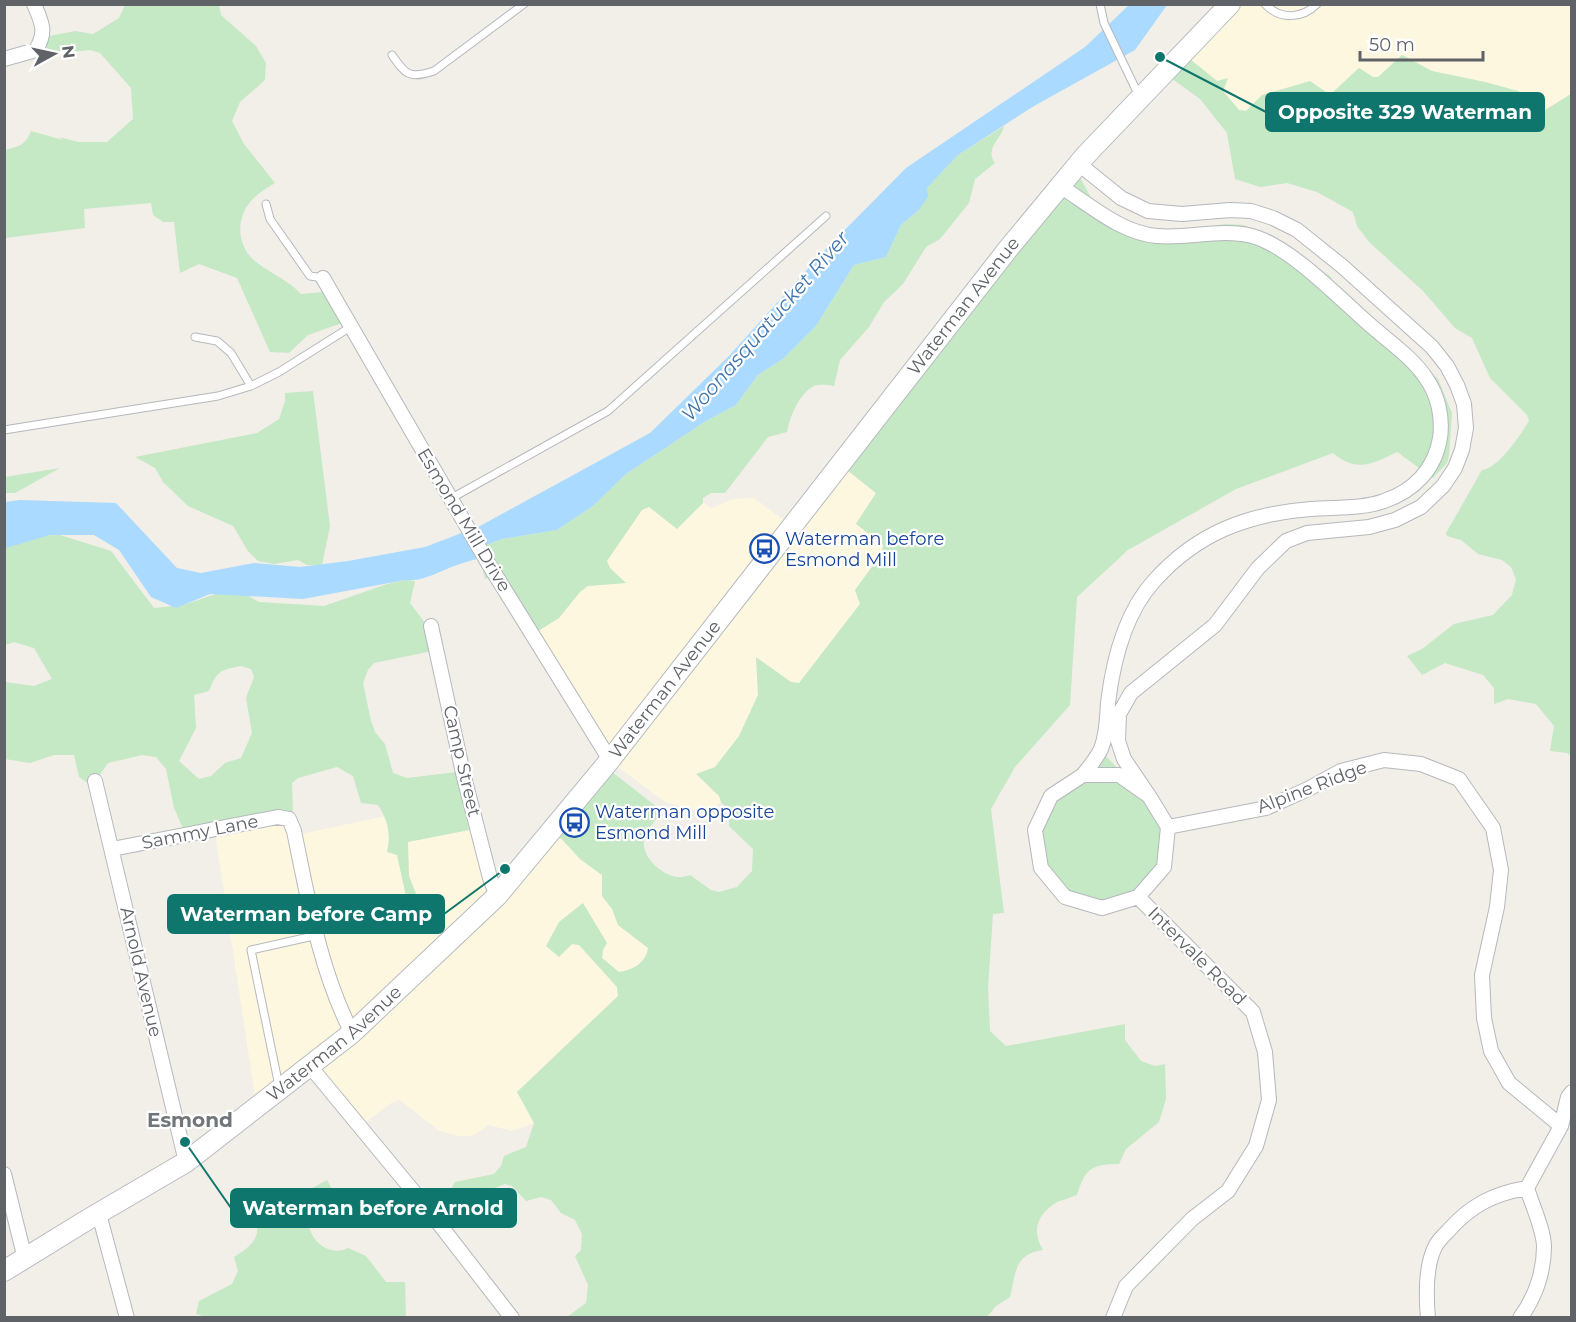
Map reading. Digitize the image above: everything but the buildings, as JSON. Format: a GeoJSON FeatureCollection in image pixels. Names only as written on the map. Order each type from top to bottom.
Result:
{"type":"FeatureCollection","features":[{"type":"Feature","properties":{"kind":"main road","name":"Waterman Avenue"},"geometry":{"type":"LineString","coordinates":[[4,1271],[186,1162],[352,1033],[497,896],[610,760],[1008,249],[1079,164],[1230,4]]}},
{"type":"Feature","properties":{"kind":"street"},"geometry":{"type":"LineString","coordinates":[[4,59],[36,50],[43,34],[34,4]]}},
{"type":"Feature","properties":{"kind":"street"},"geometry":{"type":"LineString","coordinates":[[1060,186],[1115,222],[1140,234],[1159,237],[1229,234],[1251,236],[1270,244],[1311,274],[1419,368],[1435,394],[1440,413],[1441,430],[1438,450],[1431,466],[1419,482],[1403,493],[1369,505],[1270,514],[1221,529],[1196,543],[1173,561],[1151,584],[1132,614],[1117,653],[1108,702],[1106,733],[1100,751],[1083,775],[1051,796],[1035,830],[1041,868],[1065,897],[1101,908],[1138,897],[1164,867],[1168,827],[1124,759],[1118,741],[1119,714],[1131,693],[1215,625],[1258,568],[1286,541],[1307,532],[1369,527],[1395,520],[1421,507],[1443,486],[1455,468],[1462,450],[1466,428],[1464,404],[1457,385],[1447,366],[1432,347],[1327,253],[1297,230],[1273,218],[1251,211],[1230,210],[1182,214],[1148,211],[1121,198],[1079,164]]}},
{"type":"Feature","properties":{"kind":"street"},"geometry":{"type":"LineString","coordinates":[[1311,274],[1327,253]]}},
{"type":"Feature","properties":{"kind":"street","name":"Esmond Mill Drive"},"geometry":{"type":"LineString","coordinates":[[323,278],[488,563],[610,760]]}},
{"type":"Feature","properties":{"kind":"street"},"geometry":{"type":"LineString","coordinates":[[1319,509],[1324,530]]}},
{"type":"Feature","properties":{"kind":"street","name":"Camp Street"},"geometry":{"type":"LineString","coordinates":[[431,626],[463,773],[490,878],[497,896]]}},
{"type":"Feature","properties":{"kind":"street","name":"Alpine Ridge"},"geometry":{"type":"LineString","coordinates":[[1168,827],[1266,808],[1341,771],[1384,760],[1421,764],[1459,779],[1493,828],[1501,870],[1497,907],[1482,975],[1484,1018],[1491,1051],[1509,1083],[1566,1121]]}},
{"type":"Feature","properties":{"kind":"street"},"geometry":{"type":"LineString","coordinates":[[1083,775],[1119,775],[1149,796]]}},
{"type":"Feature","properties":{"kind":"street","name":"Arnold Avenue"},"geometry":{"type":"LineString","coordinates":[[95,782],[186,1162]]}},
{"type":"Feature","properties":{"kind":"street","name":"Sammy Lane"},"geometry":{"type":"LineString","coordinates":[[112,849],[278,817],[289,819],[294,831],[318,935]]}},
{"type":"Feature","properties":{"kind":"street","name":"Intervale Road"},"geometry":{"type":"LineString","coordinates":[[1113,1317],[1126,1286],[1192,1219],[1228,1191],[1256,1146],[1269,1100],[1264,1052],[1253,1012],[1138,897]]}},
{"type":"Feature","properties":{"kind":"street"},"geometry":{"type":"LineString","coordinates":[[318,935],[340,1009],[352,1033]]}},
{"type":"Feature","properties":{"kind":"street"},"geometry":{"type":"LineString","coordinates":[[309,1065],[423,1203],[512,1317]]}},
{"type":"Feature","properties":{"kind":"street"},"geometry":{"type":"LineString","coordinates":[[1520,1317],[1528,1307],[1539,1278],[1544,1245],[1527,1188],[1566,1121],[1568,1097],[1572,1092]]}},
{"type":"Feature","properties":{"kind":"street"},"geometry":{"type":"LineString","coordinates":[[4,1174],[25,1258]]}},
{"type":"Feature","properties":{"kind":"street"},"geometry":{"type":"LineString","coordinates":[[1428,1317],[1427,1274],[1436,1245],[1476,1205],[1503,1192],[1527,1188]]}},
{"type":"Feature","properties":{"kind":"street"},"geometry":{"type":"LineString","coordinates":[[99,1214],[127,1317]]}},
{"type":"Feature","properties":{"kind":"lane"},"geometry":{"type":"LineString","coordinates":[[392,55],[405,73],[418,76],[434,71],[524,4]]}},
{"type":"Feature","properties":{"kind":"lane"},"geometry":{"type":"LineString","coordinates":[[1100,4],[1104,23],[1126,65],[1140,99]]}},
{"type":"Feature","properties":{"kind":"lane"},"geometry":{"type":"LineString","coordinates":[[1266,4],[1273,13],[1289,17],[1309,12],[1317,4]]}},
{"type":"Feature","properties":{"kind":"lane"},"geometry":{"type":"LineString","coordinates":[[266,204],[270,219],[310,276],[323,278]]}},
{"type":"Feature","properties":{"kind":"lane"},"geometry":{"type":"LineString","coordinates":[[450,499],[608,411],[826,216]]}},
{"type":"Feature","properties":{"kind":"lane"},"geometry":{"type":"LineString","coordinates":[[4,430],[218,396],[251,386],[279,372],[352,326]]}},
{"type":"Feature","properties":{"kind":"lane"},"geometry":{"type":"LineString","coordinates":[[195,337],[217,341],[231,353],[251,386]]}},
{"type":"Feature","properties":{"kind":"lane"},"geometry":{"type":"LineString","coordinates":[[280,1088],[251,950],[318,935]]}},
{"type":"Feature","properties":{"kind":"shaded area"},"geometry":{"type":"Polygon","coordinates":[[[1231,5],[1571,5],[1571,94],[1545,110],[1533,110],[1518,91],[1432,71],[1402,55],[1378,77],[1373,77],[1358,68],[1332,93],[1262,95],[1247,111],[1239,110],[1223,91],[1224,86],[1185,55],[1231,5]]]}},
{"type":"Feature","properties":{"kind":"shaded area"},"geometry":{"type":"Polygon","coordinates":[[[842,466],[876,494],[856,523],[883,545],[882,553],[855,590],[860,604],[799,683],[791,682],[756,658],[758,695],[739,736],[715,767],[721,802],[712,809],[694,810],[665,802],[611,762],[530,636],[559,618],[580,592],[588,586],[625,583],[610,568],[607,561],[642,509],[649,507],[677,528],[703,503],[712,508],[732,499],[754,498],[792,526],[842,466]]]}},
{"type":"Feature","properties":{"kind":"shaded area"},"geometry":{"type":"Polygon","coordinates":[[[386,816],[390,839],[387,851],[397,855],[406,896],[416,894],[409,876],[407,842],[469,830],[488,892],[558,836],[580,859],[602,875],[602,896],[612,909],[618,925],[648,948],[647,956],[632,970],[619,972],[602,958],[606,943],[572,944],[579,945],[617,987],[618,996],[517,1092],[534,1123],[512,1131],[489,1125],[472,1136],[457,1136],[438,1130],[400,1100],[391,1103],[362,1125],[312,1066],[256,1103],[215,833],[283,820],[296,835],[386,816]]]}},
{"type":"Feature","properties":{"kind":"green space"},"geometry":{"type":"Polygon","coordinates":[[[125,5],[219,5],[221,15],[256,46],[266,63],[265,80],[240,102],[232,121],[244,144],[275,183],[260,192],[249,203],[241,220],[241,238],[249,255],[256,262],[301,294],[335,291],[342,323],[308,335],[289,353],[270,352],[237,278],[199,264],[180,273],[174,222],[163,222],[153,215],[151,203],[84,209],[85,228],[5,238],[5,150],[21,145],[31,131],[63,140],[59,137],[78,142],[107,142],[133,119],[131,88],[100,53],[90,50],[52,54],[41,48],[44,37],[75,31],[93,34],[119,18],[125,5]]]}},
{"type":"Feature","properties":{"kind":"green space"},"geometry":{"type":"Polygon","coordinates":[[[1185,55],[1217,81],[1228,78],[1223,91],[1239,110],[1246,111],[1262,95],[1310,81],[1326,92],[1332,93],[1359,68],[1373,77],[1378,77],[1402,55],[1432,71],[1518,91],[1533,110],[1545,110],[1571,94],[1571,756],[1567,753],[1550,751],[1554,726],[1536,704],[1508,699],[1494,704],[1494,688],[1483,675],[1445,663],[1422,675],[1407,656],[1422,649],[1454,624],[1493,615],[1512,595],[1516,579],[1511,567],[1502,560],[1478,554],[1461,540],[1447,536],[1446,533],[1482,470],[1489,468],[1508,450],[1529,421],[1527,415],[1490,378],[1472,338],[1455,328],[1423,291],[1369,242],[1357,226],[1353,212],[1317,192],[1287,183],[1260,187],[1235,179],[1227,133],[1200,99],[1167,75],[1185,55]]]}},
{"type":"Feature","properties":{"kind":"green space"},"geometry":{"type":"Polygon","coordinates":[[[1004,126],[992,148],[992,158],[995,163],[975,179],[969,203],[940,239],[926,247],[903,284],[884,302],[869,327],[840,360],[834,386],[814,386],[804,394],[790,419],[787,432],[768,437],[725,493],[711,493],[703,498],[703,503],[677,529],[649,507],[642,510],[607,561],[610,568],[626,583],[588,586],[580,592],[559,618],[530,636],[490,577],[485,579],[478,548],[502,539],[557,530],[593,506],[626,474],[706,421],[736,405],[758,375],[783,359],[816,326],[854,265],[886,257],[901,225],[918,211],[927,188],[958,155],[1004,126]]]}},
{"type":"Feature","properties":{"kind":"green space"},"geometry":{"type":"Polygon","coordinates":[[[1078,174],[1105,219],[1171,233],[1226,224],[1243,225],[1274,236],[1331,277],[1333,282],[1438,379],[1452,413],[1447,463],[1433,478],[1397,452],[1372,463],[1357,465],[1333,453],[1236,489],[1128,550],[1077,597],[1070,705],[1015,767],[991,809],[1004,913],[993,914],[988,988],[990,1031],[1006,1046],[1125,1024],[1125,1040],[1141,1061],[1155,1066],[1165,1064],[1166,1099],[1159,1122],[1126,1149],[1119,1164],[1102,1165],[1090,1170],[1083,1179],[1077,1195],[1056,1203],[1043,1214],[1037,1231],[1043,1250],[1034,1252],[1021,1260],[1015,1273],[1010,1297],[996,1306],[987,1317],[567,1317],[586,1303],[588,1285],[575,1256],[581,1250],[582,1234],[575,1220],[561,1213],[551,1200],[541,1197],[526,1201],[512,1186],[505,1184],[489,1190],[447,1195],[455,1182],[494,1174],[501,1166],[504,1156],[526,1147],[534,1123],[517,1092],[618,996],[617,987],[579,945],[572,944],[559,957],[546,946],[559,922],[583,903],[607,943],[602,958],[619,972],[638,965],[647,953],[648,948],[618,925],[612,909],[602,896],[602,875],[580,859],[559,836],[607,768],[662,811],[644,840],[646,854],[655,866],[675,876],[690,875],[711,890],[719,892],[737,887],[752,871],[753,849],[729,826],[729,810],[721,802],[719,796],[696,774],[715,767],[739,736],[758,695],[756,657],[791,682],[799,683],[860,604],[855,590],[882,553],[883,545],[856,524],[876,493],[842,466],[1078,174]]]}},
{"type":"Feature","properties":{"kind":"green space"},"geometry":{"type":"Polygon","coordinates":[[[313,391],[330,526],[322,565],[307,565],[298,560],[274,564],[258,561],[248,551],[233,526],[188,506],[163,482],[155,468],[135,457],[257,433],[279,419],[285,393],[313,391]]]}},
{"type":"Feature","properties":{"kind":"green space"},"geometry":{"type":"Polygon","coordinates":[[[60,468],[15,493],[5,493],[5,477],[60,468]]]}},
{"type":"Feature","properties":{"kind":"green space"},"geometry":{"type":"Polygon","coordinates":[[[60,535],[111,551],[154,608],[183,605],[234,588],[259,602],[324,606],[387,584],[405,580],[415,581],[410,603],[429,628],[432,651],[374,663],[368,670],[363,683],[371,721],[375,732],[385,744],[393,773],[407,778],[457,772],[469,830],[408,842],[409,876],[416,894],[406,896],[397,855],[387,852],[389,833],[378,805],[361,803],[353,776],[337,767],[298,778],[292,783],[293,815],[185,833],[174,808],[166,769],[156,757],[142,755],[108,763],[92,786],[79,777],[74,755],[54,755],[30,763],[5,759],[5,682],[34,686],[52,679],[34,648],[14,642],[5,645],[4,545],[23,536],[60,535]],[[241,666],[224,670],[214,679],[209,691],[194,695],[196,728],[179,761],[199,779],[211,776],[225,763],[241,758],[252,733],[246,698],[254,677],[251,669],[241,666]]]}},
{"type":"Feature","properties":{"kind":"green space"},"geometry":{"type":"Polygon","coordinates":[[[1100,753],[1109,759],[1173,829],[1152,890],[1134,900],[1076,904],[1034,849],[1050,790],[1100,753]]]}},
{"type":"Feature","properties":{"kind":"green space"},"geometry":{"type":"Polygon","coordinates":[[[327,1180],[335,1195],[312,1212],[309,1227],[312,1234],[323,1247],[339,1251],[348,1248],[366,1256],[386,1282],[405,1282],[406,1317],[209,1318],[196,1314],[199,1301],[232,1284],[238,1271],[234,1257],[252,1243],[257,1232],[256,1218],[252,1210],[266,1211],[289,1195],[303,1193],[327,1180]]]}},
{"type":"Feature","properties":{"kind":"water","name":"Woonasquatucket River"},"geometry":{"type":"Polygon","coordinates":[[[1129,5],[1167,5],[1135,50],[1034,106],[958,155],[927,188],[928,197],[918,211],[901,225],[886,257],[854,265],[816,326],[783,359],[758,375],[736,405],[706,421],[626,474],[593,506],[557,530],[502,539],[478,548],[481,558],[419,579],[303,599],[210,594],[176,608],[151,597],[119,550],[94,535],[50,535],[6,548],[5,565],[5,502],[20,500],[116,503],[177,568],[201,573],[254,563],[300,567],[348,561],[425,547],[480,526],[650,433],[728,357],[822,253],[906,168],[1085,47],[1129,5]]]}},
{"type":"Feature","properties":{"kind":"place","name":"Opposite 329 Waterman"},"geometry":{"type":"Point","coordinates":[1160,57]}},
{"type":"Feature","properties":{"kind":"place","name":"Waterman before Esmond Mill"},"geometry":{"type":"Point","coordinates":[764,549]}},
{"type":"Feature","properties":{"kind":"place","name":"Waterman opposite Esmond Mill"},"geometry":{"type":"Point","coordinates":[574,822]}},
{"type":"Feature","properties":{"kind":"place","name":"Waterman before Camp"},"geometry":{"type":"Point","coordinates":[505,869]}},
{"type":"Feature","properties":{"kind":"place","name":"Waterman before Arnold"},"geometry":{"type":"Point","coordinates":[185,1142]}},
{"type":"Feature","properties":{"kind":"district","name":"Esmond"},"geometry":{"type":"Point","coordinates":[190,1120]}}]}
